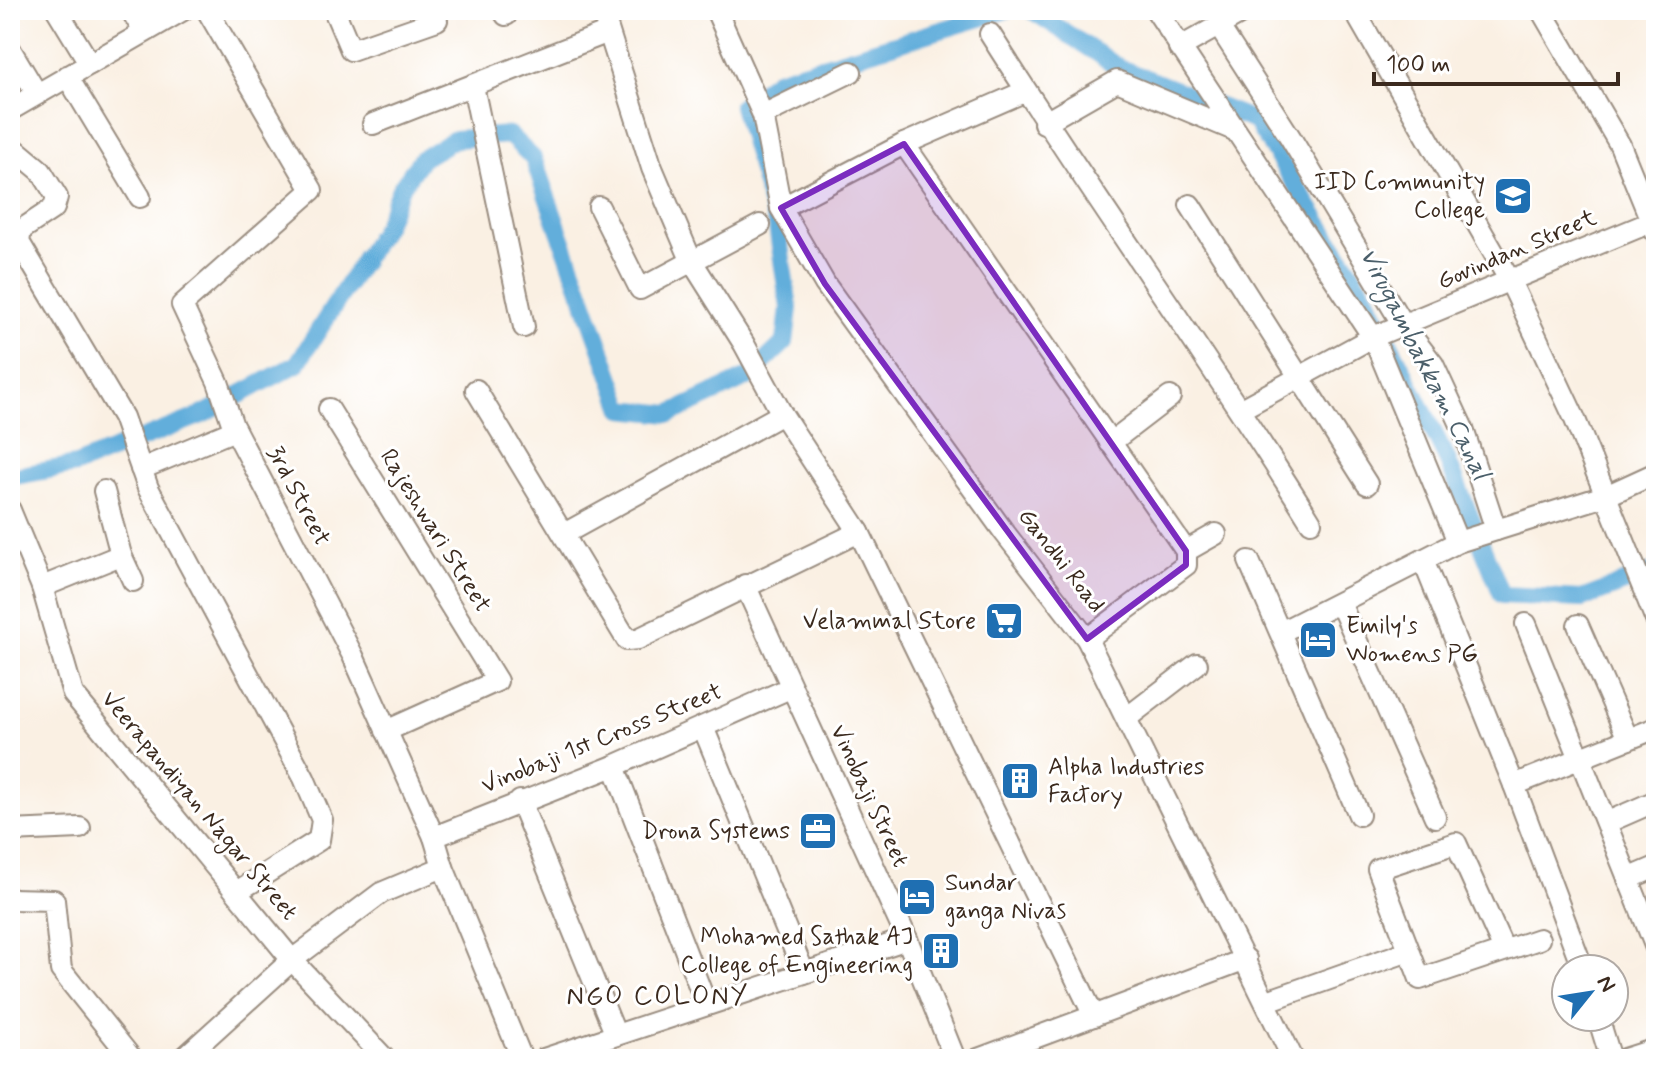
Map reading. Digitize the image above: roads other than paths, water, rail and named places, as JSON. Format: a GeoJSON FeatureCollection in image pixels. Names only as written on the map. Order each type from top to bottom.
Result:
{"type":"FeatureCollection","features":[{"type":"Feature","properties":{"kind":"street"},"geometry":{"type":"LineString","coordinates":[[57,10],[90,64]]}},
{"type":"Feature","properties":{"kind":"street"},"geometry":{"type":"LineString","coordinates":[[131,10],[144,32]]}},
{"type":"Feature","properties":{"kind":"street"},"geometry":{"type":"LineString","coordinates":[[10,110],[183,10]]}},
{"type":"Feature","properties":{"kind":"street","name":"3rd Street"},"geometry":{"type":"LineString","coordinates":[[207,10],[312,190],[182,305],[218,382],[234,428],[353,656],[434,837],[443,867],[522,1059]]}},
{"type":"Feature","properties":{"kind":"street"},"geometry":{"type":"LineString","coordinates":[[334,10],[351,50],[437,20]]}},
{"type":"Feature","properties":{"kind":"street"},"geometry":{"type":"LineString","coordinates":[[602,10],[606,33],[652,168],[691,260],[772,391],[782,414],[859,532],[1094,1016]]}},
{"type":"Feature","properties":{"kind":"street","name":"Gandhi Road"},"geometry":{"type":"LineString","coordinates":[[716,10],[763,115],[781,208],[825,284],[1004,532],[1087,639],[1128,717],[1293,1059]]}},
{"type":"Feature","properties":{"kind":"street"},"geometry":{"type":"LineString","coordinates":[[1156,10],[1373,337],[1458,542]]}},
{"type":"Feature","properties":{"kind":"street"},"geometry":{"type":"LineString","coordinates":[[1179,48],[1247,10]]}},
{"type":"Feature","properties":{"kind":"street"},"geometry":{"type":"LineString","coordinates":[[1354,10],[1510,281],[1608,495],[1653,613]]}},
{"type":"Feature","properties":{"kind":"street"},"geometry":{"type":"LineString","coordinates":[[1541,10],[1620,145],[1654,225]]}},
{"type":"Feature","properties":{"kind":"street"},"geometry":{"type":"LineString","coordinates":[[1218,25],[1290,137],[1403,325],[1433,364],[1463,429],[1496,530]]}},
{"type":"Feature","properties":{"kind":"street"},"geometry":{"type":"LineString","coordinates":[[373,124],[606,33]]}},
{"type":"Feature","properties":{"kind":"street"},"geometry":{"type":"LineString","coordinates":[[990,34],[1044,123],[1241,409],[1311,522]]}},
{"type":"Feature","properties":{"kind":"street"},"geometry":{"type":"LineString","coordinates":[[10,49],[37,94]]}},
{"type":"Feature","properties":{"kind":"street"},"geometry":{"type":"LineString","coordinates":[[763,115],[851,72]]}},
{"type":"Feature","properties":{"kind":"street"},"geometry":{"type":"LineString","coordinates":[[67,76],[140,197]]}},
{"type":"Feature","properties":{"kind":"street"},"geometry":{"type":"LineString","coordinates":[[1044,123],[1117,81],[1234,130]]}},
{"type":"Feature","properties":{"kind":"street"},"geometry":{"type":"LineString","coordinates":[[473,86],[483,145],[524,327]]}},
{"type":"Feature","properties":{"kind":"street"},"geometry":{"type":"LineString","coordinates":[[781,208],[904,144],[1026,91]]}},
{"type":"Feature","properties":{"kind":"street"},"geometry":{"type":"LineString","coordinates":[[904,144],[1186,551],[1186,565],[1087,639]]}},
{"type":"Feature","properties":{"kind":"street"},"geometry":{"type":"LineString","coordinates":[[10,145],[41,171],[57,197],[54,208],[21,230],[19,242],[123,417],[139,464],[275,730],[304,778],[324,826],[319,840],[238,891]]}},
{"type":"Feature","properties":{"kind":"street"},"geometry":{"type":"LineString","coordinates":[[1190,205],[1367,484]]}},
{"type":"Feature","properties":{"kind":"street"},"geometry":{"type":"LineString","coordinates":[[599,207],[640,289],[760,225]]}},
{"type":"Feature","properties":{"kind":"street","name":"Govindan Street"},"geometry":{"type":"LineString","coordinates":[[1241,409],[1300,374],[1373,337],[1654,225]]}},
{"type":"Feature","properties":{"kind":"street"},"geometry":{"type":"LineString","coordinates":[[476,390],[627,640],[638,639],[859,532]]}},
{"type":"Feature","properties":{"kind":"street"},"geometry":{"type":"LineString","coordinates":[[1110,443],[1170,397]]}},
{"type":"Feature","properties":{"kind":"street","name":"Rajeshwari Street"},"geometry":{"type":"LineString","coordinates":[[329,409],[497,681],[386,731]]}},
{"type":"Feature","properties":{"kind":"street"},"geometry":{"type":"LineString","coordinates":[[564,534],[782,414]]}},
{"type":"Feature","properties":{"kind":"street"},"geometry":{"type":"LineString","coordinates":[[139,464],[234,428]]}},
{"type":"Feature","properties":{"kind":"street"},"geometry":{"type":"LineString","coordinates":[[1281,632],[1458,542],[1608,495],[1656,473]]}},
{"type":"Feature","properties":{"kind":"street"},"geometry":{"type":"LineString","coordinates":[[104,491],[121,555],[133,581]]}},
{"type":"Feature","properties":{"kind":"street","name":"Veerapandiyan Nagar Street"},"geometry":{"type":"LineString","coordinates":[[10,510],[42,587],[73,694],[292,960],[385,1059]]}},
{"type":"Feature","properties":{"kind":"street"},"geometry":{"type":"LineString","coordinates":[[1186,551],[1216,534]]}},
{"type":"Feature","properties":{"kind":"street"},"geometry":{"type":"LineString","coordinates":[[42,587],[121,555]]}},
{"type":"Feature","properties":{"kind":"street"},"geometry":{"type":"LineString","coordinates":[[1423,560],[1514,785],[1577,953]]}},
{"type":"Feature","properties":{"kind":"street"},"geometry":{"type":"LineString","coordinates":[[1249,561],[1359,815]]}},
{"type":"Feature","properties":{"kind":"street","name":"Vinobaji Street"},"geometry":{"type":"LineString","coordinates":[[745,585],[907,939],[955,1059]]}},
{"type":"Feature","properties":{"kind":"street"},"geometry":{"type":"LineString","coordinates":[[1340,603],[1435,817]]}},
{"type":"Feature","properties":{"kind":"street"},"geometry":{"type":"LineString","coordinates":[[1526,624],[1608,822],[1628,879],[1646,899],[1656,948]]}},
{"type":"Feature","properties":{"kind":"street"},"geometry":{"type":"LineString","coordinates":[[1578,625],[1628,739]]}},
{"type":"Feature","properties":{"kind":"street"},"geometry":{"type":"LineString","coordinates":[[1128,717],[1197,664]]}},
{"type":"Feature","properties":{"kind":"street","name":"Vinobaji 1st Cross Street"},"geometry":{"type":"LineString","coordinates":[[434,837],[614,766],[790,688]]}},
{"type":"Feature","properties":{"kind":"street"},"geometry":{"type":"LineString","coordinates":[[703,727],[804,973]]}},
{"type":"Feature","properties":{"kind":"street"},"geometry":{"type":"LineString","coordinates":[[1514,785],[1656,728]]}},
{"type":"Feature","properties":{"kind":"street"},"geometry":{"type":"LineString","coordinates":[[614,766],[706,1004]]}},
{"type":"Feature","properties":{"kind":"street"},"geometry":{"type":"LineString","coordinates":[[520,801],[615,1033]]}},
{"type":"Feature","properties":{"kind":"street"},"geometry":{"type":"LineString","coordinates":[[1608,822],[1656,801]]}},
{"type":"Feature","properties":{"kind":"street"},"geometry":{"type":"LineString","coordinates":[[10,831],[80,828]]}},
{"type":"Feature","properties":{"kind":"street"},"geometry":{"type":"LineString","coordinates":[[1504,950],[1456,843],[1378,869],[1420,979],[1539,939]]}},
{"type":"Feature","properties":{"kind":"street"},"geometry":{"type":"LineString","coordinates":[[183,1059],[292,960],[381,893],[443,867]]}},
{"type":"Feature","properties":{"kind":"street"},"geometry":{"type":"LineString","coordinates":[[1628,879],[1656,867]]}},
{"type":"Feature","properties":{"kind":"street"},"geometry":{"type":"LineString","coordinates":[[10,899],[54,900],[61,970],[132,1059]]}},
{"type":"Feature","properties":{"kind":"street"},"geometry":{"type":"LineString","coordinates":[[544,1059],[615,1033],[907,939]]}},
{"type":"Feature","properties":{"kind":"street"},"geometry":{"type":"LineString","coordinates":[[1267,1001],[1409,951]]}},
{"type":"Feature","properties":{"kind":"street"},"geometry":{"type":"LineString","coordinates":[[978,1059],[1246,959]]}},
{"type":"Feature","properties":{"kind":"street"},"geometry":{"type":"LineString","coordinates":[[1603,1033],[1611,1059]]}},
{"type":"Feature","properties":{"kind":"street"},"geometry":{"type":"LineString","coordinates":[[1625,1059],[1656,1049]]}},
{"type":"Feature","properties":{"kind":"waterway","name":"Virugambakkam Canal"},"geometry":{"type":"LineString","coordinates":[[10,477],[76,465],[202,415],[297,364],[385,226],[400,189],[421,159],[455,139],[509,135],[533,158],[623,409],[670,414],[748,377],[785,342],[789,308],[777,226],[742,106],[776,80],[1007,10]]}},
{"type":"Feature","properties":{"kind":"waterway","name":"Virugambakkam Canal"},"geometry":{"type":"LineString","coordinates":[[1031,10],[1120,68],[1255,121],[1368,299],[1447,459],[1502,595],[1582,599],[1656,571]]}},
{"type":"Feature","properties":{"kind":"place","name":"IID Community College"},"geometry":{"type":"Point","coordinates":[1513,196]}},
{"type":"Feature","properties":{"kind":"place","name":"Velammal Store"},"geometry":{"type":"Point","coordinates":[1004,621]}},
{"type":"Feature","properties":{"kind":"place","name":"Emily's Womens PG"},"geometry":{"type":"Point","coordinates":[1318,640]}},
{"type":"Feature","properties":{"kind":"place","name":"Alpha Industries Factory"},"geometry":{"type":"Point","coordinates":[1020,781]}},
{"type":"Feature","properties":{"kind":"place","name":"Drona Systems"},"geometry":{"type":"Point","coordinates":[818,831]}},
{"type":"Feature","properties":{"kind":"place","name":"Sundar ganga Nivas"},"geometry":{"type":"Point","coordinates":[917,897]}},
{"type":"Feature","properties":{"kind":"place","name":"Mohamed Sathak AJ College of Engineering"},"geometry":{"type":"Point","coordinates":[941,951]}},
{"type":"Feature","properties":{"kind":"district","name":"NGO COLONY"},"geometry":{"type":"Point","coordinates":[658,997]}}]}
